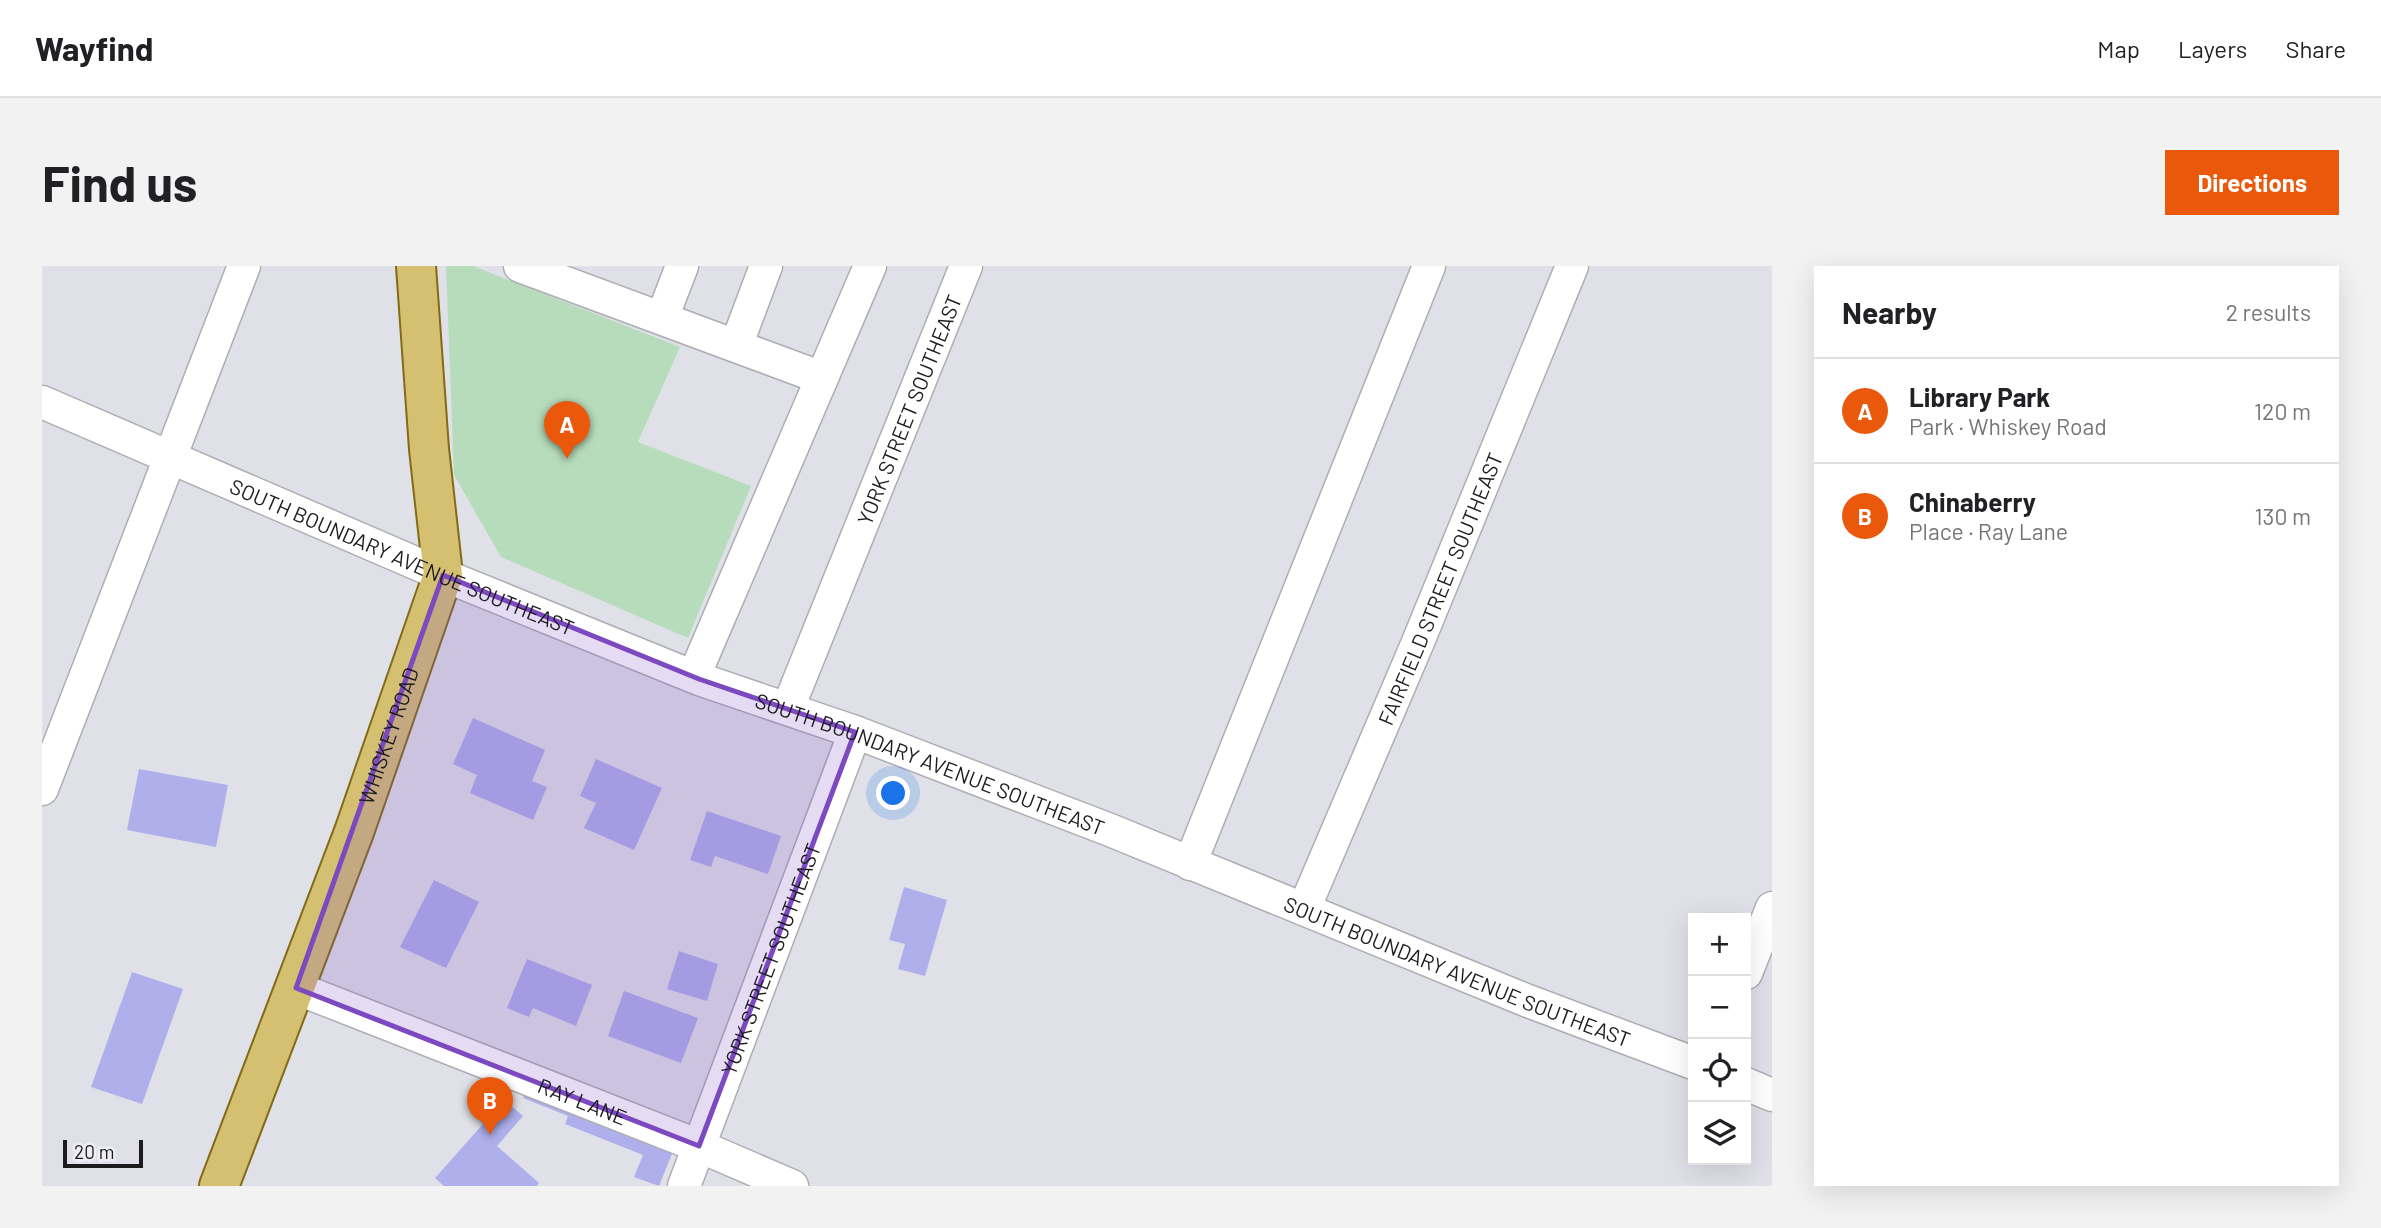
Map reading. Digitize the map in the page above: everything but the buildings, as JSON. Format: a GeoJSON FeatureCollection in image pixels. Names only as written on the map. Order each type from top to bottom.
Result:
{"type":"FeatureCollection","features":[{"type":"Feature","properties":{"kind":"main road","name":"WHISKEY ROAD"},"geometry":{"type":"LineString","coordinates":[[219,1186],[354,832],[443,575],[429,449],[416,266]]}},
{"type":"Feature","properties":{"kind":"street"},"geometry":{"type":"LineString","coordinates":[[42,789],[244,266]]}},
{"type":"Feature","properties":{"kind":"street"},"geometry":{"type":"LineString","coordinates":[[520,266],[593,279],[662,318],[821,378]]}},
{"type":"Feature","properties":{"kind":"street"},"geometry":{"type":"LineString","coordinates":[[662,318],[682,266]]}},
{"type":"Feature","properties":{"kind":"street"},"geometry":{"type":"LineString","coordinates":[[736,346],[766,266]]}},
{"type":"Feature","properties":{"kind":"street"},"geometry":{"type":"LineString","coordinates":[[694,676],[870,266]]}},
{"type":"Feature","properties":{"kind":"street","name":"YORK STREET SOUTHEAST"},"geometry":{"type":"LineString","coordinates":[[788,708],[966,266]]}},
{"type":"Feature","properties":{"kind":"street"},"geometry":{"type":"LineString","coordinates":[[1190,864],[1429,266]]}},
{"type":"Feature","properties":{"kind":"street","name":"FAIRFIELD STREET SOUTHEAST"},"geometry":{"type":"LineString","coordinates":[[1304,909],[1418,642],[1572,266]]}},
{"type":"Feature","properties":{"kind":"street","name":"SOUTH BOUNDARY AVENUE SOUTHEAST"},"geometry":{"type":"LineString","coordinates":[[42,402],[443,575],[694,676],[855,732],[1304,909],[1528,1001],[1688,1061]]}},
{"type":"Feature","properties":{"kind":"street","name":"YORK STREET SOUTHEAST"},"geometry":{"type":"LineString","coordinates":[[684,1186],[855,732]]}},
{"type":"Feature","properties":{"kind":"street"},"geometry":{"type":"LineString","coordinates":[[1751,960],[1772,908]]}},
{"type":"Feature","properties":{"kind":"street","name":"RAY LANE"},"geometry":{"type":"LineString","coordinates":[[296,988],[699,1146],[792,1186]]}},
{"type":"Feature","properties":{"kind":"street"},"geometry":{"type":"LineString","coordinates":[[1751,1086],[1772,1095]]}},
{"type":"Feature","properties":{"kind":"highlighted area"},"geometry":{"type":"Polygon","coordinates":[[[443,575],[699,679],[855,732],[699,1146],[296,988],[443,575]]]}},
{"type":"Feature","properties":{"kind":"green space"},"geometry":{"type":"Polygon","coordinates":[[[446,266],[473,266],[680,347],[638,442],[751,486],[688,638],[501,557],[454,475],[446,266]]]}},
{"type":"Feature","properties":{"kind":"place","name":"Library Park"},"geometry":{"type":"Point","coordinates":[567,459]}},
{"type":"Feature","properties":{"kind":"place","name":"Chinaberry"},"geometry":{"type":"Point","coordinates":[490,1135]}}]}
